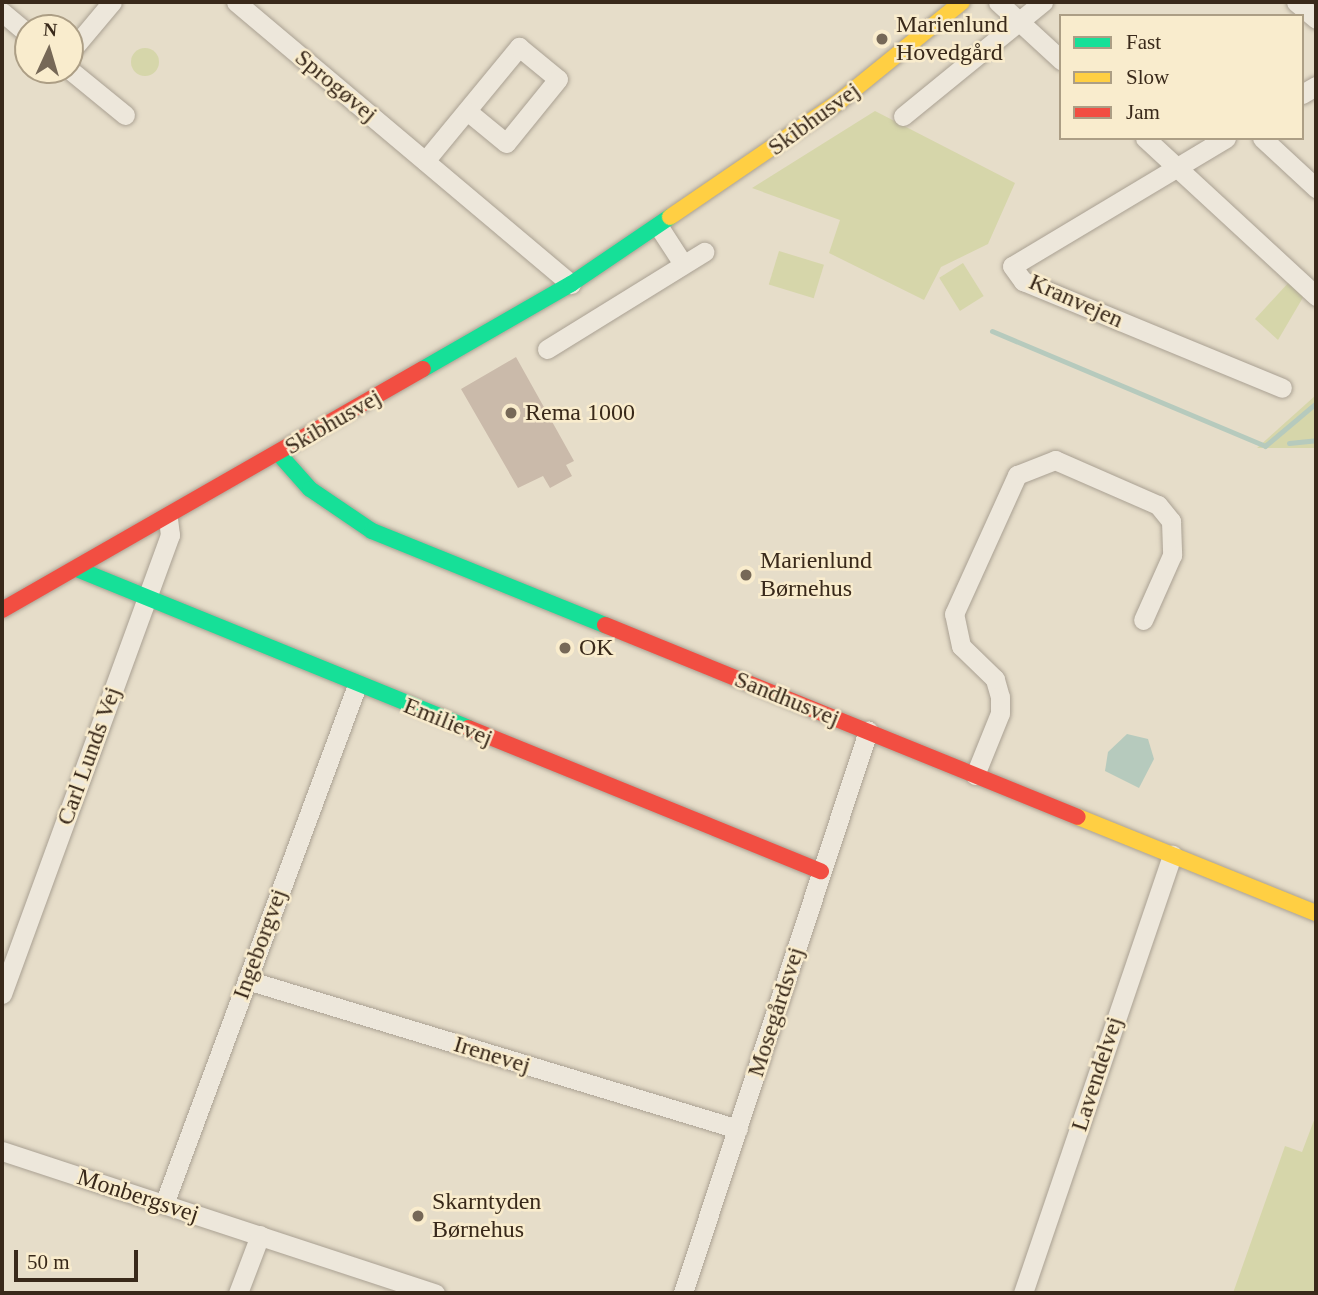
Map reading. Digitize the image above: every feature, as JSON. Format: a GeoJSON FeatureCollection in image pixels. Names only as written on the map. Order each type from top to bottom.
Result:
{"type":"FeatureCollection","features":[{"type":"Feature","properties":{"kind":"street"},"geometry":{"type":"LineString","coordinates":[[84,35],[112,2]]}},
{"type":"Feature","properties":{"kind":"street","name":"Skibhusvej"},"geometry":{"type":"LineString","coordinates":[[2,610],[571,284],[659,227],[841,101],[962,2]]}},
{"type":"Feature","properties":{"kind":"street"},"geometry":{"type":"LineString","coordinates":[[998,2],[1059,58]]}},
{"type":"Feature","properties":{"kind":"street"},"geometry":{"type":"LineString","coordinates":[[903,116],[1021,23],[1043,2]]}},
{"type":"Feature","properties":{"kind":"street"},"geometry":{"type":"LineString","coordinates":[[1296,2],[1316,19]]}},
{"type":"Feature","properties":{"kind":"street","name":"Sprogøvej"},"geometry":{"type":"LineString","coordinates":[[246,5],[571,284]]}},
{"type":"Feature","properties":{"kind":"street"},"geometry":{"type":"LineString","coordinates":[[425,161],[519,47],[558,79],[506,143],[467,111]]}},
{"type":"Feature","properties":{"kind":"street"},"geometry":{"type":"LineString","coordinates":[[84,81],[125,115]]}},
{"type":"Feature","properties":{"kind":"street"},"geometry":{"type":"LineString","coordinates":[[1147,140],[1316,296]]}},
{"type":"Feature","properties":{"kind":"street","name":"Kranvejen"},"geometry":{"type":"LineString","coordinates":[[1223,140],[1012,266],[1023,281],[1282,388]]}},
{"type":"Feature","properties":{"kind":"street"},"geometry":{"type":"LineString","coordinates":[[1264,140],[1316,188]]}},
{"type":"Feature","properties":{"kind":"street"},"geometry":{"type":"LineString","coordinates":[[659,227],[683,264]]}},
{"type":"Feature","properties":{"kind":"street"},"geometry":{"type":"LineString","coordinates":[[547,349],[704,252]]}},
{"type":"Feature","properties":{"kind":"street","name":"Sandhusvej"},"geometry":{"type":"LineString","coordinates":[[278,453],[310,489],[372,531],[1316,913]]}},
{"type":"Feature","properties":{"kind":"street"},"geometry":{"type":"LineString","coordinates":[[975,775],[1000,713],[1000,697],[995,680],[961,646],[954,614],[1017,475],[1055,460],[1158,505],[1171,521],[1172,555],[1143,620]]}},
{"type":"Feature","properties":{"kind":"street","name":"Carl Lunds Vej"},"geometry":{"type":"LineString","coordinates":[[2,994],[170,535],[168,517]]}},
{"type":"Feature","properties":{"kind":"street","name":"Emilievej"},"geometry":{"type":"LineString","coordinates":[[77,569],[147,600],[821,871]]}},
{"type":"Feature","properties":{"kind":"street","name":"Ingeborgvej"},"geometry":{"type":"LineString","coordinates":[[164,1204],[357,685]]}},
{"type":"Feature","properties":{"kind":"street","name":"Mosegårdsvej"},"geometry":{"type":"LineString","coordinates":[[683,1293],[868,731]]}},
{"type":"Feature","properties":{"kind":"street","name":"Lavendelvej"},"geometry":{"type":"LineString","coordinates":[[1023,1293],[1172,855]]}},
{"type":"Feature","properties":{"kind":"street","name":"Irenevej"},"geometry":{"type":"LineString","coordinates":[[247,980],[738,1129]]}},
{"type":"Feature","properties":{"kind":"street","name":"Monbergsvej"},"geometry":{"type":"LineString","coordinates":[[2,1151],[432,1293]]}},
{"type":"Feature","properties":{"kind":"street"},"geometry":{"type":"LineString","coordinates":[[238,1293],[260,1236]]}},
{"type":"Feature","properties":{"kind":"green space"},"geometry":{"type":"Polygon","coordinates":[[[145,48],[155,52],[159,62],[155,72],[145,76],[135,72],[131,62],[135,52],[145,48]]]}},
{"type":"Feature","properties":{"kind":"green space"},"geometry":{"type":"Polygon","coordinates":[[[875,111],[1015,183],[988,244],[941,267],[924,300],[829,253],[840,220],[752,188],[875,111]]]}},
{"type":"Feature","properties":{"kind":"green space"},"geometry":{"type":"Polygon","coordinates":[[[779,251],[824,265],[814,298],[769,284],[779,251]]]}},
{"type":"Feature","properties":{"kind":"green space"},"geometry":{"type":"Polygon","coordinates":[[[963,263],[984,296],[960,311],[939,278],[963,263]]]}},
{"type":"Feature","properties":{"kind":"green space"},"geometry":{"type":"Polygon","coordinates":[[[1290,281],[1305,294],[1278,340],[1255,319],[1290,281]]]}},
{"type":"Feature","properties":{"kind":"green space"},"geometry":{"type":"Polygon","coordinates":[[[1316,395],[1316,448],[1257,448],[1316,395]]]}},
{"type":"Feature","properties":{"kind":"green space"},"geometry":{"type":"Polygon","coordinates":[[[1316,1115],[1316,1293],[1233,1293],[1285,1146],[1302,1152],[1316,1115]]]}},
{"type":"Feature","properties":{"kind":"shaded area"},"geometry":{"type":"Polygon","coordinates":[[[1127,734],[1148,739],[1154,759],[1139,788],[1105,771],[1108,752],[1127,734]]]}},
{"type":"Feature","properties":{"kind":"building","name":"Rema 1000"},"geometry":{"type":"Polygon","coordinates":[[[516,357],[574,461],[566,465],[572,476],[550,488],[543,476],[518,488],[461,389],[516,357]]]}},
{"type":"Feature","properties":{"kind":"waterway"},"geometry":{"type":"LineString","coordinates":[[992,331],[1265,446],[1316,403]]}},
{"type":"Feature","properties":{"kind":"waterway"},"geometry":{"type":"LineString","coordinates":[[1289,443],[1316,440]]}},
{"type":"Feature","properties":{"kind":"traffic: fast"},"geometry":{"type":"LineString","coordinates":[[423,369],[571,284],[670,217]]}},
{"type":"Feature","properties":{"kind":"traffic: fast"},"geometry":{"type":"LineString","coordinates":[[278,453],[310,489],[372,531],[605,625]]}},
{"type":"Feature","properties":{"kind":"traffic: fast"},"geometry":{"type":"LineString","coordinates":[[77,569],[468,728]]}},
{"type":"Feature","properties":{"kind":"traffic: slow"},"geometry":{"type":"LineString","coordinates":[[670,217],[840,101],[962,2]]}},
{"type":"Feature","properties":{"kind":"traffic: slow"},"geometry":{"type":"LineString","coordinates":[[1078,817],[1316,913]]}},
{"type":"Feature","properties":{"kind":"traffic: jam"},"geometry":{"type":"LineString","coordinates":[[2,610],[423,369]]}},
{"type":"Feature","properties":{"kind":"traffic: jam"},"geometry":{"type":"LineString","coordinates":[[605,625],[1078,817]]}},
{"type":"Feature","properties":{"kind":"traffic: jam"},"geometry":{"type":"LineString","coordinates":[[468,728],[821,871]]}},
{"type":"Feature","properties":{"kind":"place","name":"Marienlund Hovedgård"},"geometry":{"type":"Point","coordinates":[882,39]}},
{"type":"Feature","properties":{"kind":"place","name":"Rema 1000"},"geometry":{"type":"Point","coordinates":[511,413]}},
{"type":"Feature","properties":{"kind":"place","name":"Marienlund Børnehus"},"geometry":{"type":"Point","coordinates":[746,575]}},
{"type":"Feature","properties":{"kind":"place","name":"OK"},"geometry":{"type":"Point","coordinates":[565,648]}},
{"type":"Feature","properties":{"kind":"place","name":"Skarntyden Børnehus"},"geometry":{"type":"Point","coordinates":[418,1216]}}]}
